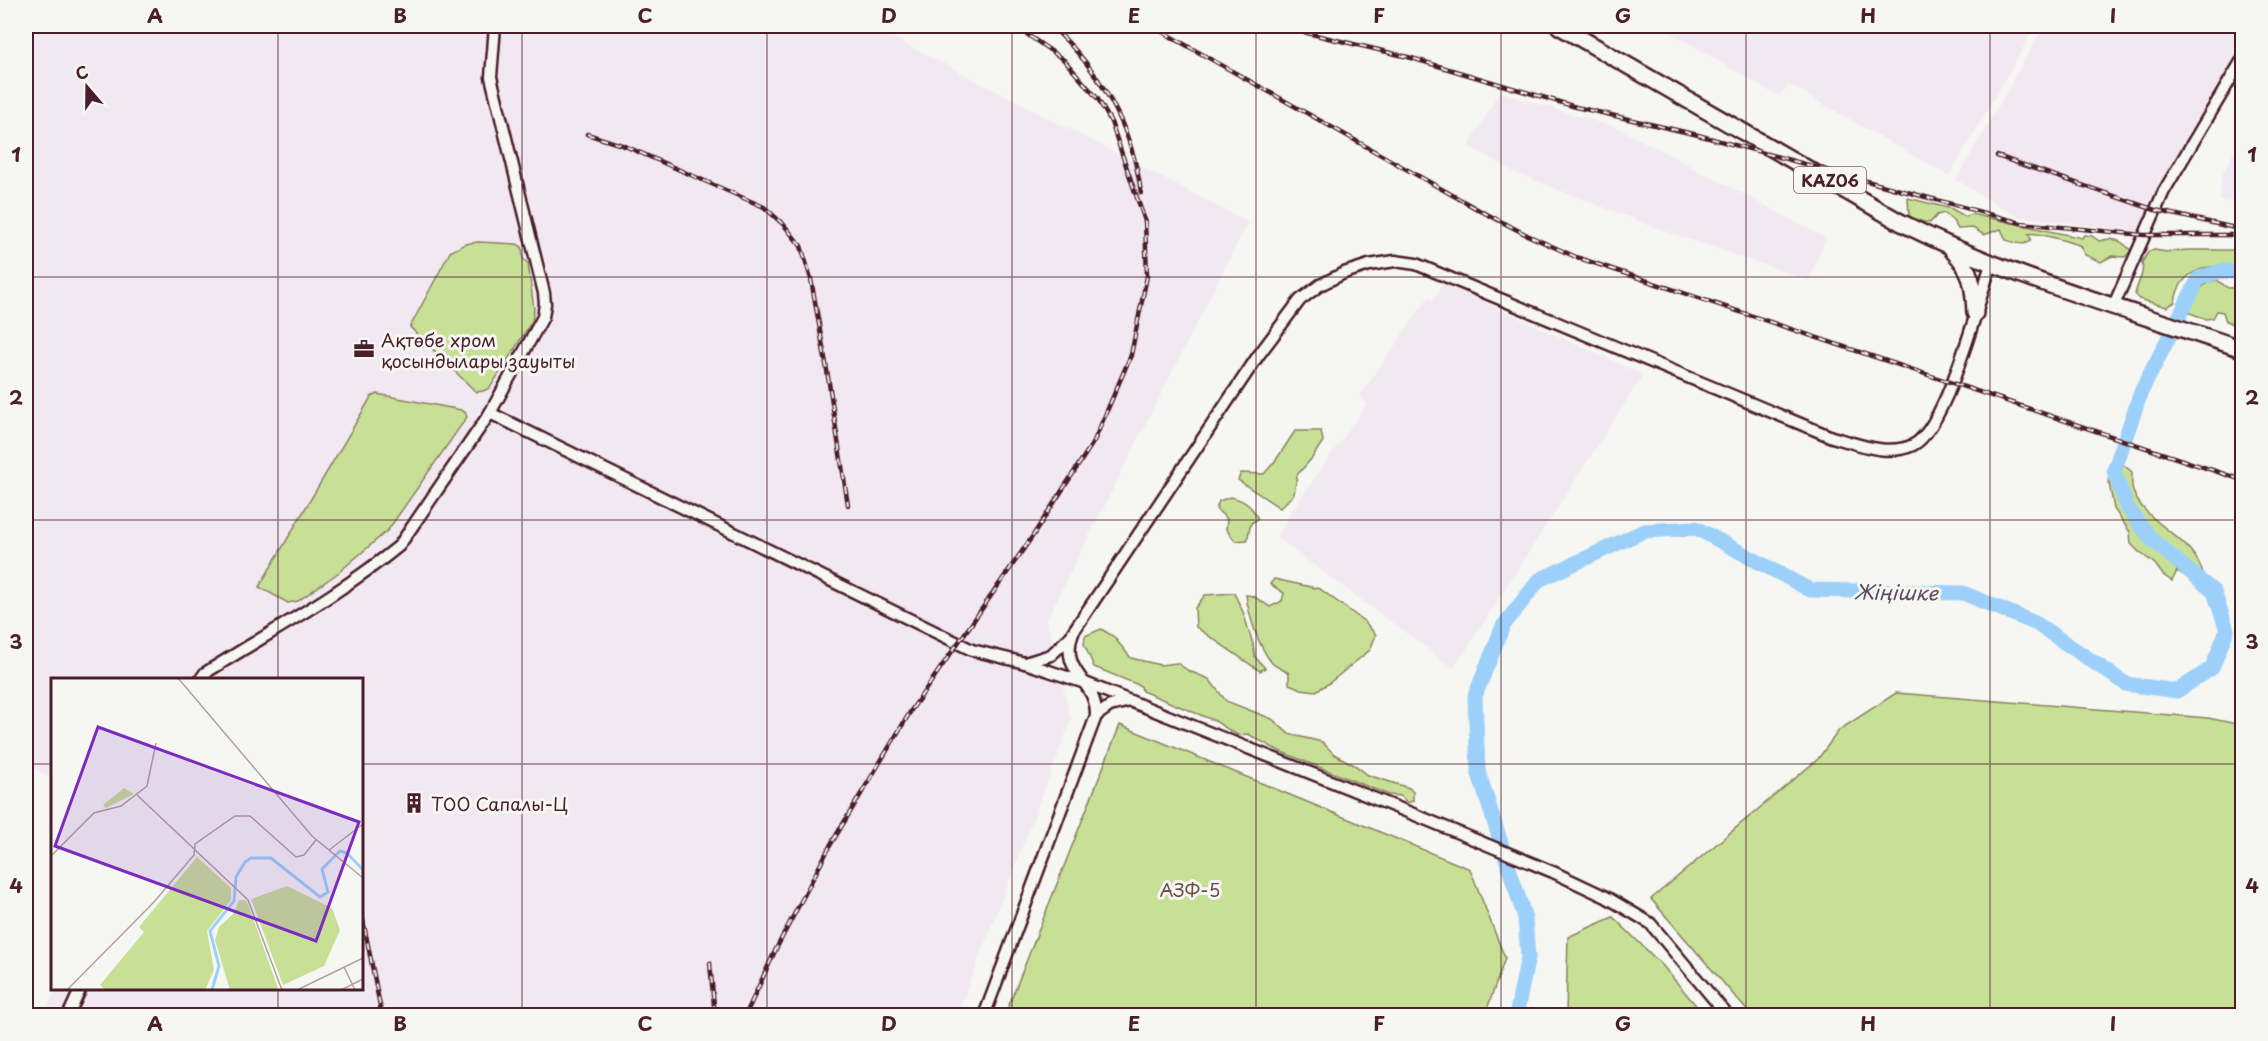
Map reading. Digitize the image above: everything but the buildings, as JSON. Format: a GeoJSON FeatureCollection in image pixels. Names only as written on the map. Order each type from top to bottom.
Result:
{"type":"FeatureCollection","features":[{"type":"Feature","properties":{"kind":"highway","name":"KАZ06"},"geometry":{"type":"LineString","coordinates":[[1559,26],[1805,165],[1900,222],[1946,246],[2113,307],[2242,349]]}},
{"type":"Feature","properties":{"kind":"highway"},"geometry":{"type":"LineString","coordinates":[[1946,246],[1959,257],[1970,273],[1974,287],[1975,313]]}},
{"type":"Feature","properties":{"kind":"street"},"geometry":{"type":"LineString","coordinates":[[201,678],[205,673],[379,563],[399,546],[490,413],[543,317],[545,304],[490,77],[495,26]]}},
{"type":"Feature","properties":{"kind":"street"},"geometry":{"type":"LineString","coordinates":[[2113,307],[2164,191],[2242,60]]}},
{"type":"Feature","properties":{"kind":"street"},"geometry":{"type":"LineString","coordinates":[[1025,663],[1052,655],[1073,632],[1257,356],[1300,300],[1320,285],[1344,273],[1369,265],[1395,261],[1416,264],[1832,437],[1882,450],[1914,445],[1924,437],[1952,384],[1991,264]]}},
{"type":"Feature","properties":{"kind":"street"},"geometry":{"type":"LineString","coordinates":[[490,413],[972,650],[1025,663],[1085,682],[1413,814],[1553,872],[1606,897],[1650,923],[1728,1016]]}},
{"type":"Feature","properties":{"kind":"street"},"geometry":{"type":"LineString","coordinates":[[984,1016],[1096,717],[1094,699],[1085,682],[1073,668],[1069,655],[1073,632]]}},
{"type":"Feature","properties":{"kind":"street"},"geometry":{"type":"LineString","coordinates":[[1096,717],[1110,706],[1130,701]]}},
{"type":"Feature","properties":{"kind":"street"},"geometry":{"type":"LineString","coordinates":[[68,1016],[80,990]]}},
{"type":"Feature","properties":{"kind":"shaded area"},"geometry":{"type":"Polygon","coordinates":[[[26,26],[871,26],[1248,222],[1047,619],[1071,721],[957,1015],[41,1015],[57,990],[363,990],[363,678],[51,678],[51,778],[26,764],[26,26]]]}},
{"type":"Feature","properties":{"kind":"shaded area"},"geometry":{"type":"Polygon","coordinates":[[[1659,26],[2036,26],[1949,176],[1790,85],[1778,96],[1659,26]]]}},
{"type":"Feature","properties":{"kind":"shaded area"},"geometry":{"type":"Polygon","coordinates":[[[2044,26],[2242,26],[2242,63],[2140,232],[2017,216],[1956,180],[2044,26]]]}},
{"type":"Feature","properties":{"kind":"shaded area"},"geometry":{"type":"Polygon","coordinates":[[[1499,92],[1620,129],[1826,238],[1809,280],[1659,229],[1516,173],[1469,146],[1499,92]]]}},
{"type":"Feature","properties":{"kind":"shaded area"},"geometry":{"type":"Polygon","coordinates":[[[2242,137],[2242,203],[2220,201],[2221,178],[2242,137]]]}},
{"type":"Feature","properties":{"kind":"shaded area"},"geometry":{"type":"Polygon","coordinates":[[[1443,283],[1643,375],[1454,668],[1277,538],[1291,512],[1367,404],[1360,395],[1428,298],[1433,300],[1443,283]]]}},
{"type":"Feature","properties":{"kind":"green space"},"geometry":{"type":"Polygon","coordinates":[[[1908,198],[1952,209],[1966,217],[1971,214],[2082,238],[2084,235],[2092,236],[2099,241],[2117,240],[2131,251],[2125,257],[2112,256],[2101,262],[2085,255],[2079,245],[2045,235],[2028,234],[2031,239],[2029,242],[2020,244],[2006,240],[2001,229],[1984,235],[1973,228],[1958,229],[1944,213],[1937,215],[1930,223],[1919,221],[1909,216],[1908,198]]]}},
{"type":"Feature","properties":{"kind":"green space"},"geometry":{"type":"Polygon","coordinates":[[[478,242],[517,244],[522,247],[523,259],[528,263],[534,310],[532,321],[490,388],[476,392],[410,327],[450,252],[465,244],[478,242]]]}},
{"type":"Feature","properties":{"kind":"green space"},"geometry":{"type":"Polygon","coordinates":[[[2242,250],[2242,268],[2210,267],[2191,274],[2178,290],[2175,302],[2167,307],[2139,299],[2135,295],[2142,275],[2142,262],[2149,251],[2167,252],[2242,250]]]}},
{"type":"Feature","properties":{"kind":"green space"},"geometry":{"type":"Polygon","coordinates":[[[2217,280],[2228,288],[2242,287],[2242,309],[2234,310],[2238,319],[2232,324],[2226,321],[2223,312],[2217,311],[2213,318],[2206,319],[2190,313],[2193,301],[2201,288],[2208,282],[2217,280]]]}},
{"type":"Feature","properties":{"kind":"green space"},"geometry":{"type":"Polygon","coordinates":[[[377,394],[461,410],[467,417],[388,530],[338,573],[298,601],[288,603],[259,587],[371,397],[377,394]]]}},
{"type":"Feature","properties":{"kind":"green space"},"geometry":{"type":"Polygon","coordinates":[[[1295,431],[1321,431],[1323,441],[1297,475],[1294,494],[1280,508],[1238,480],[1241,473],[1264,474],[1295,431]]]}},
{"type":"Feature","properties":{"kind":"green space"},"geometry":{"type":"Polygon","coordinates":[[[2120,462],[2132,472],[2132,489],[2139,503],[2191,551],[2203,575],[2198,583],[2177,571],[2172,581],[2131,544],[2130,532],[2114,509],[2109,483],[2111,467],[2120,462]]]}},
{"type":"Feature","properties":{"kind":"green space"},"geometry":{"type":"Polygon","coordinates":[[[1230,497],[1247,504],[1258,519],[1251,523],[1247,540],[1235,541],[1226,529],[1227,519],[1216,509],[1219,501],[1230,497]]]}},
{"type":"Feature","properties":{"kind":"green space"},"geometry":{"type":"Polygon","coordinates":[[[1274,579],[1320,589],[1365,622],[1376,635],[1370,650],[1316,691],[1301,689],[1289,684],[1289,673],[1272,663],[1262,648],[1255,630],[1246,595],[1253,596],[1270,607],[1282,601],[1284,593],[1270,584],[1274,579]]]}},
{"type":"Feature","properties":{"kind":"green space"},"geometry":{"type":"Polygon","coordinates":[[[1234,593],[1243,612],[1255,657],[1265,668],[1260,671],[1196,627],[1195,608],[1205,595],[1234,593]]]}},
{"type":"Feature","properties":{"kind":"green space"},"geometry":{"type":"Polygon","coordinates":[[[1101,629],[1113,636],[1131,658],[1160,665],[1177,663],[1209,679],[1226,701],[1272,719],[1289,734],[1322,742],[1334,754],[1368,775],[1409,788],[1413,792],[1413,801],[1407,803],[1401,796],[1389,795],[1279,751],[1248,734],[1237,735],[1215,721],[1142,691],[1141,686],[1094,667],[1084,644],[1085,636],[1101,629]]]}},
{"type":"Feature","properties":{"kind":"green space"},"geometry":{"type":"Polygon","coordinates":[[[1896,693],[2208,718],[2242,725],[2242,1015],[1751,1015],[1651,899],[1818,759],[1839,730],[1896,693]]]}},
{"type":"Feature","properties":{"kind":"green space","name":"АЗФ-5"},"geometry":{"type":"Polygon","coordinates":[[[1120,725],[1470,869],[1505,958],[1485,1015],[1005,1015],[1120,725]]]}},
{"type":"Feature","properties":{"kind":"green space"},"geometry":{"type":"Polygon","coordinates":[[[1613,917],[1662,965],[1704,1015],[1566,1015],[1568,937],[1613,917]]]}},
{"type":"Feature","properties":{"kind":"waterway","name":"Жіңішке"},"geometry":{"type":"LineString","coordinates":[[1516,1016],[1528,957],[1525,918],[1478,771],[1475,696],[1503,626],[1539,580],[1644,531],[1696,528],[1810,590],[1963,593],[2037,624],[2126,684],[2177,691],[2212,668],[2227,630],[2214,592],[2151,539],[2127,507],[2114,471],[2141,392],[2199,278],[2222,271],[2242,273]]}},
{"type":"Feature","properties":{"kind":"railway"},"geometry":{"type":"LineString","coordinates":[[745,1016],[776,949],[831,844],[912,709],[1032,537],[1094,441],[1131,355],[1147,276],[1145,221],[1111,122],[1098,99],[1064,60],[1015,26]]}},
{"type":"Feature","properties":{"kind":"railway"},"geometry":{"type":"LineString","coordinates":[[1051,26],[1085,61],[1111,102],[1130,146],[1141,193]]}},
{"type":"Feature","properties":{"kind":"railway"},"geometry":{"type":"LineString","coordinates":[[1152,26],[1479,210],[1576,257],[2242,480]]}},
{"type":"Feature","properties":{"kind":"railway"},"geometry":{"type":"LineString","coordinates":[[1278,26],[1408,57],[1576,107],[1698,135],[2021,223],[2144,235],[2242,235]]}},
{"type":"Feature","properties":{"kind":"railway"},"geometry":{"type":"LineString","coordinates":[[587,134],[625,146],[764,207],[784,225],[801,246],[811,279],[848,505]]}},
{"type":"Feature","properties":{"kind":"railway"},"geometry":{"type":"LineString","coordinates":[[1997,156],[2155,210],[2235,228]]}},
{"type":"Feature","properties":{"kind":"railway"},"geometry":{"type":"LineString","coordinates":[[363,920],[382,1016]]}},
{"type":"Feature","properties":{"kind":"railway"},"geometry":{"type":"LineString","coordinates":[[710,963],[715,1016]]}},
{"type":"Feature","properties":{"kind":"place","name":"Ақтөбе хром қосындылары зауыты"},"geometry":{"type":"Point","coordinates":[364,349]}},
{"type":"Feature","properties":{"kind":"place","name":"ТОО Сапалы-Ц"},"geometry":{"type":"Point","coordinates":[414,803]}}]}
